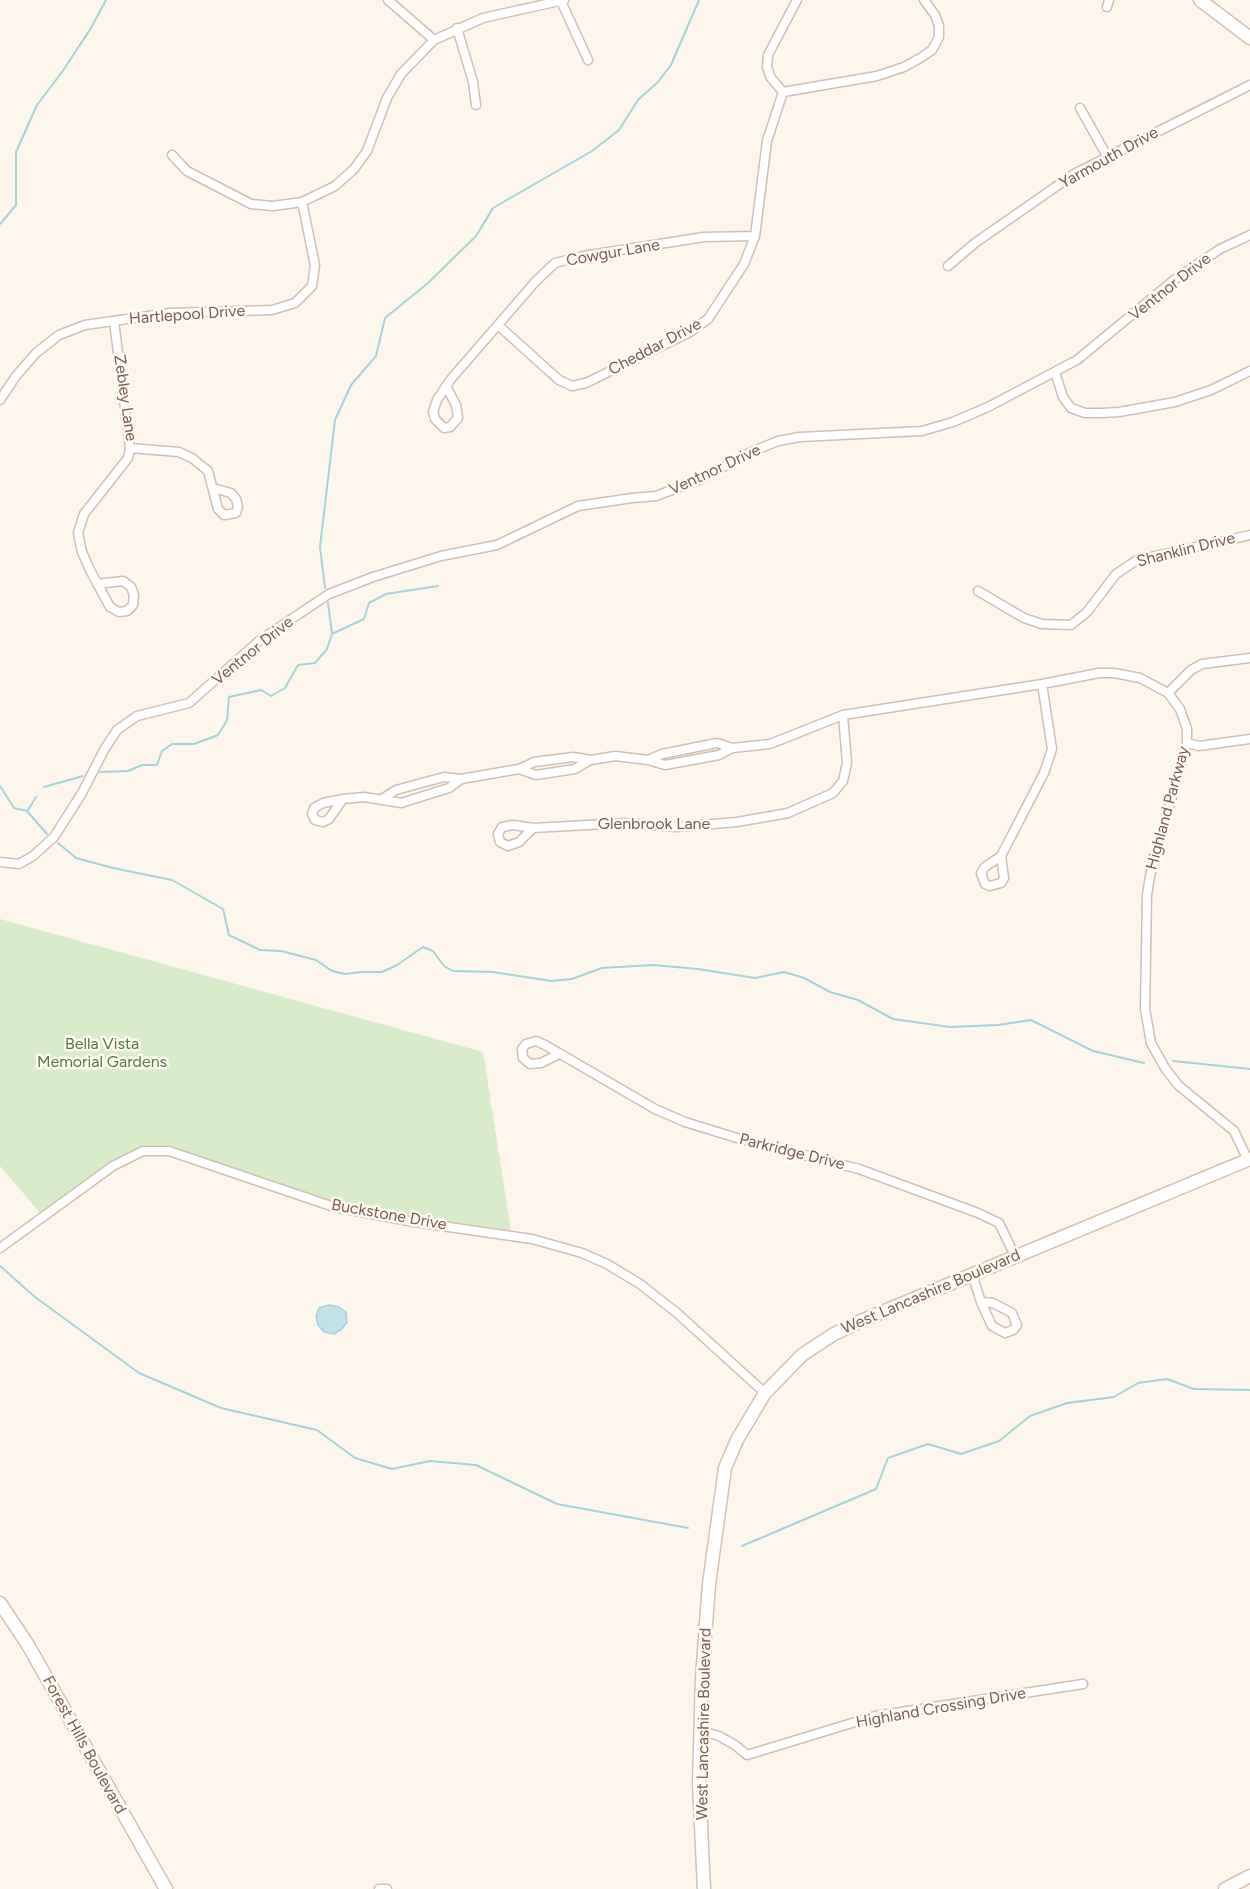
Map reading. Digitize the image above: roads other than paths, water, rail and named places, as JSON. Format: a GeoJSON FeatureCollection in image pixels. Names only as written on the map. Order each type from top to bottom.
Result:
{"type":"FeatureCollection","features":[{"type":"Feature","properties":{"kind":"main road"},"geometry":{"type":"LineString","coordinates":[[1200,0],[1250,38]]}},
{"type":"Feature","properties":{"kind":"main road","name":"West Lancashire Boulevard"},"geometry":{"type":"LineString","coordinates":[[704,1889],[699,1783],[702,1677],[709,1584],[725,1468],[737,1440],[765,1393],[802,1355],[834,1334],[972,1274],[1249,1160]]}},
{"type":"Feature","properties":{"kind":"main road","name":"Forest Hills Boulevard"},"geometry":{"type":"LineString","coordinates":[[0,1603],[28,1645],[166,1889]]}},
{"type":"Feature","properties":{"kind":"main road"},"geometry":{"type":"LineString","coordinates":[[1226,1889],[1250,1876]]}},
{"type":"Feature","properties":{"kind":"street"},"geometry":{"type":"LineString","coordinates":[[388,0],[434,40]]}},
{"type":"Feature","properties":{"kind":"street"},"geometry":{"type":"LineString","coordinates":[[797,0],[768,56],[767,67],[771,78],[783,92],[877,76],[904,67],[922,57],[932,50],[939,37],[939,26],[935,15],[924,0]]}},
{"type":"Feature","properties":{"kind":"street"},"geometry":{"type":"LineString","coordinates":[[172,155],[187,171],[251,204],[273,206],[302,202],[335,186],[354,169],[367,151],[387,98],[396,82],[434,40],[457,28],[483,18],[562,1],[588,60]]}},
{"type":"Feature","properties":{"kind":"street"},"geometry":{"type":"LineString","coordinates":[[457,28],[473,82],[476,105]]}},
{"type":"Feature","properties":{"kind":"street","name":"Yarmouth Drive"},"geometry":{"type":"LineString","coordinates":[[948,266],[975,243],[1074,174],[1250,85]]}},
{"type":"Feature","properties":{"kind":"street","name":"Cheddar Drive"},"geometry":{"type":"LineString","coordinates":[[499,326],[559,380],[572,386],[586,383],[690,332],[708,319],[744,264],[755,236],[767,141],[783,92]]}},
{"type":"Feature","properties":{"kind":"street"},"geometry":{"type":"LineString","coordinates":[[1080,108],[1107,156]]}},
{"type":"Feature","properties":{"kind":"street","name":"Hartlepool Drive"},"geometry":{"type":"LineString","coordinates":[[0,400],[16,376],[36,353],[59,335],[86,325],[170,313],[272,310],[295,303],[312,286],[315,265],[302,202]]}},
{"type":"Feature","properties":{"kind":"street","name":"Ventnor Drive"},"geometry":{"type":"LineString","coordinates":[[0,861],[19,864],[33,856],[54,837],[117,730],[137,716],[189,703],[260,640],[329,594],[373,577],[441,556],[497,545],[578,506],[656,496],[701,479],[751,452],[778,441],[800,437],[922,431],[953,422],[988,407],[1077,360],[1200,261],[1250,235]]}},
{"type":"Feature","properties":{"kind":"street","name":"Cowgur Lane"},"geometry":{"type":"LineString","coordinates":[[499,326],[536,281],[555,263],[583,256],[704,237],[755,236]]}},
{"type":"Feature","properties":{"kind":"street","name":"Zebley Lane"},"geometry":{"type":"LineString","coordinates":[[114,321],[130,448],[178,452],[192,458],[208,471],[213,488]]}},
{"type":"Feature","properties":{"kind":"street"},"geometry":{"type":"LineString","coordinates":[[446,386],[499,326]]}},
{"type":"Feature","properties":{"kind":"street"},"geometry":{"type":"LineString","coordinates":[[1055,372],[1062,397],[1071,408],[1085,413],[1101,413],[1147,408],[1184,399],[1211,390],[1250,371]]}},
{"type":"Feature","properties":{"kind":"street"},"geometry":{"type":"LineString","coordinates":[[97,584],[123,581],[131,587],[134,595],[133,605],[127,611],[119,612],[110,607],[97,584],[82,552],[78,533],[84,514],[128,458],[130,448]]}},
{"type":"Feature","properties":{"kind":"street","name":"Shanklin Drive"},"geometry":{"type":"LineString","coordinates":[[978,591],[1024,618],[1042,624],[1071,625],[1087,612],[1116,574],[1137,560],[1250,535]]}},
{"type":"Feature","properties":{"kind":"street"},"geometry":{"type":"LineString","coordinates":[[382,799],[396,790],[444,777],[461,779],[519,769],[534,762],[573,757],[591,760],[615,756],[648,760],[664,765],[719,755],[732,748],[770,744],[843,715],[1099,673],[1114,673],[1140,678],[1168,693],[1191,670],[1202,664],[1250,658]]}},
{"type":"Feature","properties":{"kind":"street"},"geometry":{"type":"LineString","coordinates":[[1001,856],[1044,773],[1052,749],[1042,684]]}},
{"type":"Feature","properties":{"kind":"street","name":"Highland Parkway"},"geometry":{"type":"LineString","coordinates":[[1168,693],[1180,709],[1187,729],[1186,743],[1150,876],[1147,895],[1145,1009],[1151,1043],[1165,1068],[1178,1085],[1234,1131],[1249,1160]]}},
{"type":"Feature","properties":{"kind":"street","name":"Glenbrook Lane"},"geometry":{"type":"LineString","coordinates":[[533,828],[625,823],[676,827],[737,822],[788,813],[833,793],[843,781],[847,763],[843,715]]}},
{"type":"Feature","properties":{"kind":"street"},"geometry":{"type":"LineString","coordinates":[[1186,743],[1199,746],[1250,739]]}},
{"type":"Feature","properties":{"kind":"street"},"geometry":{"type":"LineString","coordinates":[[343,799],[364,797],[400,802],[449,788],[461,779]]}},
{"type":"Feature","properties":{"kind":"street","name":"Parkridge Drive"},"geometry":{"type":"LineString","coordinates":[[559,1054],[655,1110],[685,1122],[737,1138],[859,1169],[978,1213],[999,1223],[1015,1256]]}},
{"type":"Feature","properties":{"kind":"street","name":"Buckstone Drive"},"geometry":{"type":"LineString","coordinates":[[0,1248],[113,1166],[143,1151],[170,1151],[334,1207],[414,1222],[532,1239],[582,1252],[640,1284],[677,1313],[765,1393]]}},
{"type":"Feature","properties":{"kind":"street"},"geometry":{"type":"LineString","coordinates":[[972,1274],[981,1302]]}},
{"type":"Feature","properties":{"kind":"street","name":"Highland Crossing Drive"},"geometry":{"type":"LineString","coordinates":[[701,1731],[719,1736],[747,1755],[875,1716],[1083,1684]]}},
{"type":"Feature","properties":{"kind":"street"},"geometry":{"type":"LineString","coordinates":[[379,1889],[387,1889]]}},
{"type":"Feature","properties":{"kind":"water"},"geometry":{"type":"Polygon","coordinates":[[[329,1305],[339,1307],[346,1312],[347,1322],[334,1334],[324,1332],[318,1325],[316,1316],[319,1308],[329,1305]]]}},
{"type":"Feature","properties":{"kind":"waterway"},"geometry":{"type":"LineString","coordinates":[[0,224],[16,205],[16,152],[37,105],[91,28],[106,0]]}},
{"type":"Feature","properties":{"kind":"waterway"},"geometry":{"type":"LineString","coordinates":[[325,588],[320,547],[335,420],[351,385],[376,356],[385,318],[428,283],[476,236],[493,208],[592,151],[619,130],[638,100],[658,82],[671,65],[699,0]]}},
{"type":"Feature","properties":{"kind":"waterway"},"geometry":{"type":"LineString","coordinates":[[100,772],[128,771],[142,765],[157,765],[162,751],[172,744],[194,744],[218,735],[227,720],[229,697],[261,690],[271,696],[285,688],[298,665],[315,663],[327,649],[332,634],[364,619],[369,603],[386,594],[438,586]]}},
{"type":"Feature","properties":{"kind":"waterway"},"geometry":{"type":"LineString","coordinates":[[328,603],[332,634]]}},
{"type":"Feature","properties":{"kind":"waterway"},"geometry":{"type":"LineString","coordinates":[[44,787],[83,776]]}},
{"type":"Feature","properties":{"kind":"waterway"},"geometry":{"type":"LineString","coordinates":[[0,786],[14,808],[27,811],[47,834]]}},
{"type":"Feature","properties":{"kind":"waterway"},"geometry":{"type":"LineString","coordinates":[[28,810],[36,797]]}},
{"type":"Feature","properties":{"kind":"waterway"},"geometry":{"type":"LineString","coordinates":[[58,843],[76,858],[172,880],[223,909],[229,935],[260,950],[281,951],[316,960],[332,971],[345,974],[382,972],[397,965],[423,947],[433,951],[444,966],[453,971],[493,972],[551,981],[572,979],[602,968],[653,965],[755,978],[784,972],[804,978],[830,992],[858,1000],[893,1019],[950,1027],[998,1025],[1031,1020],[1093,1051],[1144,1063]]}},
{"type":"Feature","properties":{"kind":"waterway"},"geometry":{"type":"LineString","coordinates":[[1173,1061],[1250,1069]]}},
{"type":"Feature","properties":{"kind":"waterway"},"geometry":{"type":"LineString","coordinates":[[0,1266],[35,1297],[139,1373],[221,1408],[317,1430],[355,1458],[392,1469],[430,1461],[476,1465],[557,1504],[688,1528]]}},
{"type":"Feature","properties":{"kind":"waterway"},"geometry":{"type":"LineString","coordinates":[[742,1546],[876,1489],[888,1458],[928,1444],[961,1454],[999,1441],[1030,1416],[1067,1403],[1114,1397],[1138,1383],[1167,1379],[1194,1389],[1250,1390]]}},
{"type":"Feature","properties":{"kind":"park label","name":"Bella Vista Memorial Gardens"},"geometry":{"type":"Point","coordinates":[102,1053]}}]}
